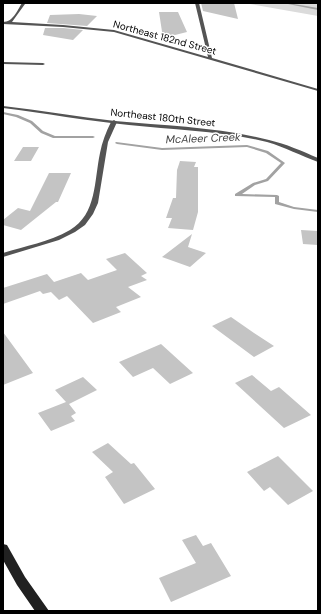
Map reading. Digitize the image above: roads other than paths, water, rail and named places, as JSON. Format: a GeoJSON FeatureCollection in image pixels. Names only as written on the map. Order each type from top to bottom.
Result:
{"type":"FeatureCollection","features":[{"type":"Feature","properties":{"kind":"main road"},"geometry":{"type":"LineString","coordinates":[[3,549],[21,581],[43,611]]}},
{"type":"Feature","properties":{"kind":"street"},"geometry":{"type":"LineString","coordinates":[[197,3],[210,58]]}},
{"type":"Feature","properties":{"kind":"street"},"geometry":{"type":"LineString","coordinates":[[3,27],[6,23],[12,21],[23,4]]}},
{"type":"Feature","properties":{"kind":"street","name":"Northeast 182nd Street"},"geometry":{"type":"LineString","coordinates":[[6,23],[63,26],[114,31],[318,90]]}},
{"type":"Feature","properties":{"kind":"street"},"geometry":{"type":"LineString","coordinates":[[3,63],[42,64]]}},
{"type":"Feature","properties":{"kind":"street","name":"Northeast 180th Street"},"geometry":{"type":"LineString","coordinates":[[3,107],[114,122],[237,134],[272,141],[298,150],[318,160]]}},
{"type":"Feature","properties":{"kind":"street"},"geometry":{"type":"LineString","coordinates":[[3,254],[61,236],[73,231],[84,222],[93,209],[106,140],[114,122]]}},
{"type":"Feature","properties":{"kind":"waterway"},"geometry":{"type":"LineString","coordinates":[[284,3],[318,9]]}},
{"type":"Feature","properties":{"kind":"waterway","name":"McAleer Creek"},"geometry":{"type":"LineString","coordinates":[[3,113],[17,116],[31,122],[42,132],[54,137],[93,137]]}},
{"type":"Feature","properties":{"kind":"waterway","name":"McAleer Creek"},"geometry":{"type":"LineString","coordinates":[[117,143],[162,149],[247,146],[267,152],[283,163],[267,180],[254,184],[237,195],[277,196],[277,203],[294,208],[318,211]]}}]}
